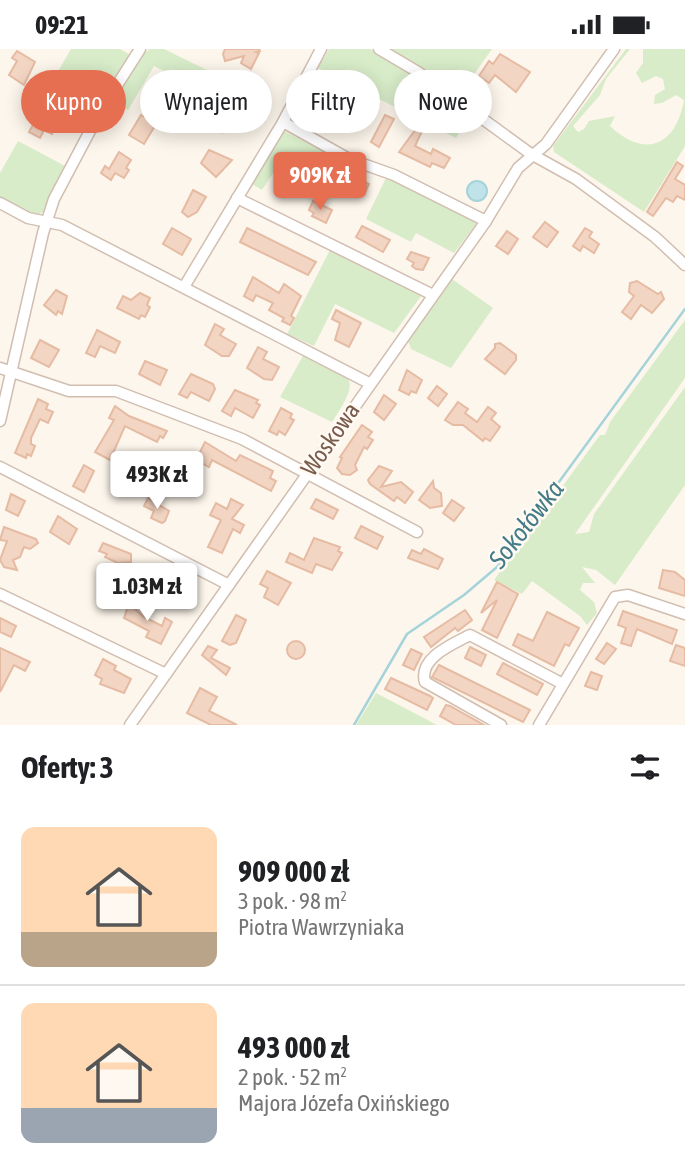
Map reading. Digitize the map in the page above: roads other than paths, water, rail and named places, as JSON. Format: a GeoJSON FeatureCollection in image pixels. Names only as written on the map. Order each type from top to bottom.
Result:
{"type":"FeatureCollection","features":[{"type":"Feature","properties":{"kind":"street"},"geometry":{"type":"LineString","coordinates":[[0,421],[5,369],[46,222],[60,187],[100,112],[141,49]]}},
{"type":"Feature","properties":{"kind":"street"},"geometry":{"type":"LineString","coordinates":[[184,287],[283,122],[321,49]]}},
{"type":"Feature","properties":{"kind":"street"},"geometry":{"type":"LineString","coordinates":[[379,49],[418,72],[531,154],[588,188],[655,237],[685,265]]}},
{"type":"Feature","properties":{"kind":"street","name":"Woskowa"},"geometry":{"type":"LineString","coordinates":[[130,725],[431,294],[486,221],[513,175],[531,154],[546,144],[614,49]]}},
{"type":"Feature","properties":{"kind":"street"},"geometry":{"type":"LineString","coordinates":[[283,122],[349,159],[390,173],[486,221]]}},
{"type":"Feature","properties":{"kind":"street"},"geometry":{"type":"LineString","coordinates":[[237,198],[431,294]]}},
{"type":"Feature","properties":{"kind":"street"},"geometry":{"type":"LineString","coordinates":[[0,202],[28,218],[62,225],[369,383]]}},
{"type":"Feature","properties":{"kind":"street"},"geometry":{"type":"LineString","coordinates":[[5,369],[69,391],[116,391],[242,439],[417,532]]}},
{"type":"Feature","properties":{"kind":"street"},"geometry":{"type":"LineString","coordinates":[[0,467],[229,585]]}},
{"type":"Feature","properties":{"kind":"street"},"geometry":{"type":"LineString","coordinates":[[0,594],[166,674]]}},
{"type":"Feature","properties":{"kind":"street"},"geometry":{"type":"LineString","coordinates":[[539,725],[611,601],[619,595],[628,594],[685,614]]}},
{"type":"Feature","properties":{"kind":"street"},"geometry":{"type":"LineString","coordinates":[[501,725],[425,682],[424,671],[432,658],[470,635],[563,684]]}},
{"type":"Feature","properties":{"kind":"water"},"geometry":{"type":"Polygon","coordinates":[[[477,181],[484,184],[487,191],[484,198],[477,201],[470,198],[467,191],[470,184],[477,181]]]}},
{"type":"Feature","properties":{"kind":"waterway","name":"Sokołówka"},"geometry":{"type":"LineString","coordinates":[[354,725],[407,634],[464,595],[497,567],[685,309]]}}]}
